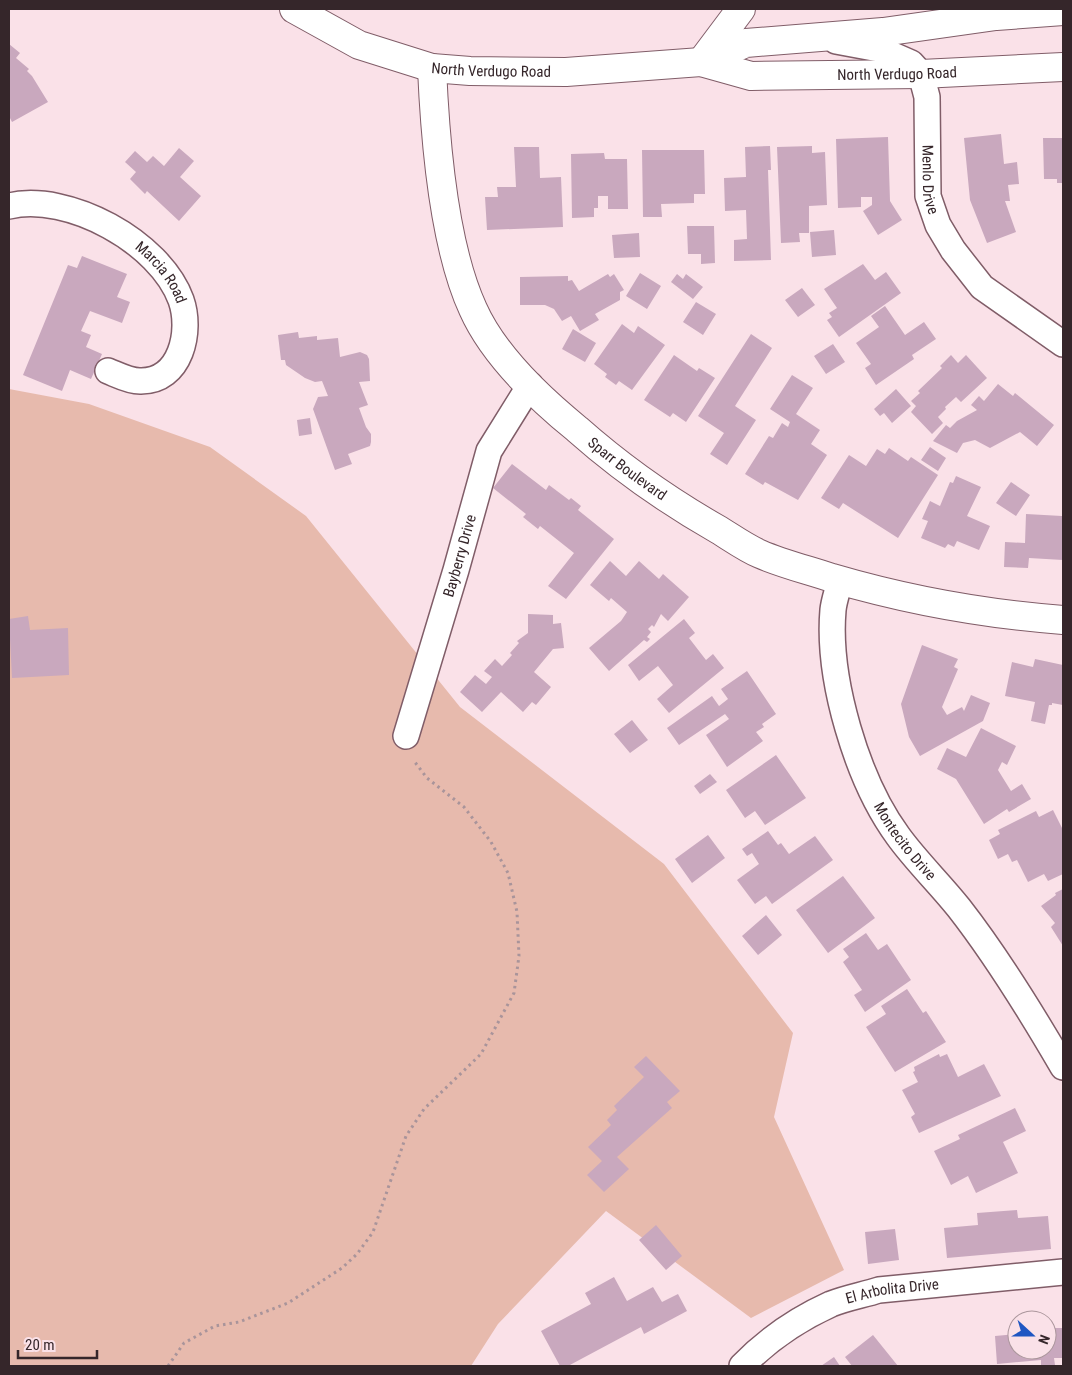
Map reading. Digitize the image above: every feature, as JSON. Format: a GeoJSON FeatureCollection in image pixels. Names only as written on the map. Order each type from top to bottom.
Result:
{"type":"FeatureCollection","features":[{"type":"Feature","properties":{"kind":"main road","name":"North Verdugo Road"},"geometry":{"type":"LineString","coordinates":[[294,9],[359,44],[432,68],[470,71],[566,72],[701,62],[746,43],[883,32],[987,13],[1063,11]]}},
{"type":"Feature","properties":{"kind":"main road"},"geometry":{"type":"LineString","coordinates":[[701,62],[740,9]]}},
{"type":"Feature","properties":{"kind":"main road"},"geometry":{"type":"LineString","coordinates":[[987,13],[1063,30]]}},
{"type":"Feature","properties":{"kind":"main road","name":"North Verdugo Road"},"geometry":{"type":"LineString","coordinates":[[701,62],[751,76],[921,74],[1063,67]]}},
{"type":"Feature","properties":{"kind":"main road","name":"Sparr Boulevard"},"geometry":{"type":"LineString","coordinates":[[432,68],[434,106],[443,185],[454,250],[464,285],[482,328],[504,356],[560,415],[619,466],[688,513],[760,554],[840,580],[901,597],[999,614],[1063,620]]}},
{"type":"Feature","properties":{"kind":"street"},"geometry":{"type":"LineString","coordinates":[[814,38],[879,48],[911,63],[921,74]]}},
{"type":"Feature","properties":{"kind":"street","name":"Menlo Drive"},"geometry":{"type":"LineString","coordinates":[[921,74],[927,97],[928,196],[938,225],[953,250],[982,287],[1063,344]]}},
{"type":"Feature","properties":{"kind":"street","name":"Marcia Road"},"geometry":{"type":"LineString","coordinates":[[9,206],[47,204],[92,217],[121,232],[144,251],[169,277],[181,301],[183,321],[184,342],[176,364],[159,377],[140,381],[108,371]]}},
{"type":"Feature","properties":{"kind":"street","name":"Bayberry Drive"},"geometry":{"type":"LineString","coordinates":[[406,736],[454,579],[489,451],[530,385]]}},
{"type":"Feature","properties":{"kind":"street","name":"Montecito Drive"},"geometry":{"type":"LineString","coordinates":[[840,580],[834,608],[832,634],[840,691],[860,765],[875,798],[898,836],[971,925],[1028,1007],[1063,1067]]}},
{"type":"Feature","properties":{"kind":"street","name":"El Arbolita Drive"},"geometry":{"type":"LineString","coordinates":[[742,1366],[790,1326],[831,1304],[847,1299],[879,1290],[1063,1272]]}},
{"type":"Feature","properties":{"kind":"path"},"geometry":{"type":"LineString","coordinates":[[168,1366],[184,1343],[215,1326],[240,1322],[288,1303],[342,1268],[357,1254],[373,1232],[406,1136],[424,1109],[481,1054],[514,993],[519,956],[517,912],[508,873],[491,842],[464,808],[427,778],[412,758],[406,736]]}},
{"type":"Feature","properties":{"kind":"shaded area"},"geometry":{"type":"Polygon","coordinates":[[[9,389],[89,404],[210,447],[306,516],[460,707],[664,864],[793,1033],[774,1117],[844,1270],[751,1318],[606,1211],[498,1324],[471,1366],[9,1366],[9,389]]]}},
{"type":"Feature","properties":{"kind":"building"},"geometry":{"type":"Polygon","coordinates":[[[9,44],[20,53],[16,58],[29,69],[27,71],[48,102],[12,122],[9,116],[9,44]]]}},
{"type":"Feature","properties":{"kind":"building"},"geometry":{"type":"Polygon","coordinates":[[[1001,134],[1004,164],[1017,162],[1019,184],[1008,185],[1010,201],[1005,201],[1016,232],[987,243],[970,200],[964,138],[1001,134]]]}},
{"type":"Feature","properties":{"kind":"building"},"geometry":{"type":"Polygon","coordinates":[[[888,137],[890,201],[902,220],[878,235],[863,211],[872,205],[872,197],[861,197],[861,207],[838,208],[836,139],[888,137]]]}},
{"type":"Feature","properties":{"kind":"building"},"geometry":{"type":"Polygon","coordinates":[[[1043,138],[1063,138],[1063,183],[1057,183],[1057,179],[1044,179],[1043,138]]]}},
{"type":"Feature","properties":{"kind":"building"},"geometry":{"type":"Polygon","coordinates":[[[770,146],[771,170],[768,170],[771,260],[734,261],[734,240],[747,239],[746,210],[725,211],[724,178],[746,177],[745,147],[770,146]]]}},
{"type":"Feature","properties":{"kind":"building"},"geometry":{"type":"Polygon","coordinates":[[[812,146],[812,153],[825,152],[827,205],[809,206],[809,233],[799,233],[800,242],[781,243],[777,147],[812,146]]]}},
{"type":"Feature","properties":{"kind":"building"},"geometry":{"type":"Polygon","coordinates":[[[514,147],[539,147],[540,178],[561,177],[563,227],[487,230],[485,197],[498,197],[497,187],[516,187],[514,147]]]}},
{"type":"Feature","properties":{"kind":"building"},"geometry":{"type":"Polygon","coordinates":[[[179,148],[194,161],[180,177],[201,196],[179,221],[147,191],[145,194],[130,179],[136,172],[125,162],[135,151],[147,162],[153,156],[164,166],[179,148]]]}},
{"type":"Feature","properties":{"kind":"building"},"geometry":{"type":"Polygon","coordinates":[[[642,150],[704,150],[705,194],[694,194],[694,203],[661,204],[662,217],[643,217],[642,150]]]}},
{"type":"Feature","properties":{"kind":"building"},"geometry":{"type":"Polygon","coordinates":[[[604,153],[605,159],[627,159],[628,209],[608,209],[608,196],[598,196],[598,208],[594,208],[594,217],[572,218],[571,154],[604,153]]]}},
{"type":"Feature","properties":{"kind":"building"},"geometry":{"type":"Polygon","coordinates":[[[687,226],[714,226],[715,263],[701,264],[701,254],[688,254],[687,226]]]}},
{"type":"Feature","properties":{"kind":"building"},"geometry":{"type":"Polygon","coordinates":[[[834,230],[836,255],[812,257],[810,232],[834,230]]]}},
{"type":"Feature","properties":{"kind":"building"},"geometry":{"type":"Polygon","coordinates":[[[639,233],[640,257],[614,258],[612,235],[639,233]]]}},
{"type":"Feature","properties":{"kind":"building"},"geometry":{"type":"Polygon","coordinates":[[[82,256],[127,274],[117,297],[130,302],[122,323],[90,311],[81,331],[91,335],[86,347],[102,354],[91,379],[70,370],[62,391],[23,375],[68,265],[77,268],[82,256]]]}},
{"type":"Feature","properties":{"kind":"building"},"geometry":{"type":"Polygon","coordinates":[[[863,264],[875,280],[886,272],[901,293],[839,337],[827,320],[832,317],[829,313],[837,308],[824,289],[863,264]]]}},
{"type":"Feature","properties":{"kind":"building"},"geometry":{"type":"Polygon","coordinates":[[[640,273],[661,286],[647,309],[626,296],[640,273]]]}},
{"type":"Feature","properties":{"kind":"building"},"geometry":{"type":"Polygon","coordinates":[[[608,274],[610,277],[614,274],[624,290],[620,292],[620,300],[595,314],[599,320],[580,331],[571,316],[562,321],[554,309],[545,305],[520,305],[520,277],[568,276],[568,281],[572,280],[579,291],[608,274]]]}},
{"type":"Feature","properties":{"kind":"building"},"geometry":{"type":"Polygon","coordinates":[[[677,274],[683,279],[686,274],[703,287],[693,299],[671,282],[677,274]]]}},
{"type":"Feature","properties":{"kind":"building"},"geometry":{"type":"Polygon","coordinates":[[[802,288],[815,305],[798,317],[785,300],[802,288]]]}},
{"type":"Feature","properties":{"kind":"building"},"geometry":{"type":"Polygon","coordinates":[[[696,302],[716,314],[703,335],[683,322],[696,302]]]}},
{"type":"Feature","properties":{"kind":"building"},"geometry":{"type":"Polygon","coordinates":[[[885,306],[905,335],[924,322],[936,339],[912,355],[914,359],[876,385],[865,368],[871,364],[856,343],[879,327],[871,316],[885,306]]]}},
{"type":"Feature","properties":{"kind":"building"},"geometry":{"type":"Polygon","coordinates":[[[622,324],[634,333],[638,326],[665,345],[632,390],[619,381],[616,385],[605,377],[607,374],[594,364],[622,324]]]}},
{"type":"Feature","properties":{"kind":"building"},"geometry":{"type":"Polygon","coordinates":[[[573,329],[596,343],[585,362],[562,349],[573,329]]]}},
{"type":"Feature","properties":{"kind":"building"},"geometry":{"type":"Polygon","coordinates":[[[298,332],[299,338],[317,336],[317,340],[338,338],[340,357],[360,352],[367,355],[369,359],[370,381],[359,382],[368,405],[359,408],[366,427],[371,434],[370,446],[348,454],[352,464],[335,470],[313,409],[318,397],[328,396],[322,381],[315,382],[305,378],[286,365],[285,360],[281,360],[278,335],[298,332]]]}},
{"type":"Feature","properties":{"kind":"building"},"geometry":{"type":"Polygon","coordinates":[[[751,334],[772,348],[735,406],[756,420],[727,465],[710,454],[724,433],[698,416],[751,334]]]}},
{"type":"Feature","properties":{"kind":"building"},"geometry":{"type":"Polygon","coordinates":[[[833,344],[845,362],[826,374],[814,356],[833,344]]]}},
{"type":"Feature","properties":{"kind":"building"},"geometry":{"type":"Polygon","coordinates":[[[674,355],[697,371],[699,368],[715,378],[686,422],[673,413],[670,417],[644,400],[674,355]]]}},
{"type":"Feature","properties":{"kind":"building"},"geometry":{"type":"Polygon","coordinates":[[[951,355],[958,363],[966,355],[987,378],[961,402],[956,397],[945,407],[946,409],[938,417],[943,423],[932,434],[911,412],[916,406],[911,401],[920,393],[918,391],[942,368],[940,366],[951,355]]]}},
{"type":"Feature","properties":{"kind":"building"},"geometry":{"type":"Polygon","coordinates":[[[792,375],[813,388],[796,414],[820,430],[811,444],[827,455],[798,500],[765,482],[763,485],[745,474],[769,436],[773,438],[782,423],[788,427],[790,422],[770,409],[792,375]]]}},
{"type":"Feature","properties":{"kind":"building"},"geometry":{"type":"Polygon","coordinates":[[[998,384],[1013,396],[1015,393],[1054,425],[1037,446],[1020,432],[990,448],[975,440],[963,443],[957,453],[933,441],[946,425],[950,428],[957,421],[977,410],[971,405],[979,396],[984,401],[998,384]]]}},
{"type":"Feature","properties":{"kind":"building"},"geometry":{"type":"Polygon","coordinates":[[[896,389],[911,406],[892,423],[884,413],[880,416],[874,409],[896,389]]]}},
{"type":"Feature","properties":{"kind":"building"},"geometry":{"type":"Polygon","coordinates":[[[310,418],[312,434],[299,436],[297,420],[310,418]]]}},
{"type":"Feature","properties":{"kind":"building"},"geometry":{"type":"Polygon","coordinates":[[[930,447],[946,458],[938,471],[921,460],[930,447]]]}},
{"type":"Feature","properties":{"kind":"building"},"geometry":{"type":"Polygon","coordinates":[[[889,448],[908,461],[911,457],[938,475],[898,538],[843,503],[839,509],[821,498],[849,455],[866,466],[877,449],[885,454],[889,448]]]}},
{"type":"Feature","properties":{"kind":"building"},"geometry":{"type":"Polygon","coordinates":[[[512,464],[546,490],[549,485],[569,500],[571,498],[581,506],[578,510],[614,539],[566,599],[548,586],[574,553],[540,526],[538,529],[523,517],[526,514],[493,488],[512,464]]]}},
{"type":"Feature","properties":{"kind":"building"},"geometry":{"type":"Polygon","coordinates":[[[956,476],[981,487],[967,516],[990,526],[979,550],[957,541],[954,547],[948,544],[945,548],[921,538],[928,521],[922,519],[930,501],[940,506],[950,482],[953,483],[956,476]]]}},
{"type":"Feature","properties":{"kind":"building"},"geometry":{"type":"Polygon","coordinates":[[[1011,482],[1030,495],[1016,516],[996,503],[1011,482]]]}},
{"type":"Feature","properties":{"kind":"building"},"geometry":{"type":"Polygon","coordinates":[[[1026,514],[1062,516],[1063,560],[1029,558],[1028,568],[1004,567],[1005,542],[1025,543],[1026,514]]]}},
{"type":"Feature","properties":{"kind":"building"},"geometry":{"type":"Polygon","coordinates":[[[610,561],[626,576],[639,561],[659,579],[663,574],[689,597],[668,621],[661,614],[654,627],[652,625],[648,629],[651,632],[647,637],[650,639],[647,642],[644,640],[609,671],[589,648],[621,621],[627,612],[611,598],[609,601],[590,585],[610,561]]]}},
{"type":"Feature","properties":{"kind":"building"},"geometry":{"type":"Polygon","coordinates":[[[528,614],[553,615],[553,624],[561,623],[564,648],[553,649],[534,672],[551,687],[536,705],[532,702],[523,712],[501,692],[482,712],[460,692],[475,675],[486,684],[492,677],[484,671],[495,659],[502,666],[512,655],[510,653],[519,643],[517,641],[528,633],[528,614]]]}},
{"type":"Feature","properties":{"kind":"building"},"geometry":{"type":"Polygon","coordinates":[[[28,616],[30,630],[68,628],[69,675],[12,678],[9,619],[28,616]]]}},
{"type":"Feature","properties":{"kind":"building"},"geometry":{"type":"Polygon","coordinates":[[[684,619],[695,633],[689,638],[706,660],[713,654],[724,668],[669,713],[657,699],[673,685],[658,666],[639,681],[628,665],[684,619]]]}},
{"type":"Feature","properties":{"kind":"building"},"geometry":{"type":"Polygon","coordinates":[[[922,645],[958,659],[954,667],[958,669],[942,707],[947,715],[962,707],[964,711],[971,695],[990,703],[983,721],[920,756],[909,737],[901,704],[922,645]]]}},
{"type":"Feature","properties":{"kind":"building"},"geometry":{"type":"Polygon","coordinates":[[[1035,659],[1063,665],[1063,705],[1052,703],[1052,705],[1049,705],[1045,724],[1031,721],[1035,702],[1005,696],[1012,662],[1033,667],[1035,659]]]}},
{"type":"Feature","properties":{"kind":"building"},"geometry":{"type":"Polygon","coordinates":[[[747,671],[776,714],[762,724],[764,727],[756,732],[763,741],[727,767],[706,735],[729,719],[725,714],[679,745],[667,728],[712,696],[719,706],[728,699],[721,689],[747,671]]]}},
{"type":"Feature","properties":{"kind":"building"},"geometry":{"type":"Polygon","coordinates":[[[632,720],[648,740],[630,753],[614,734],[632,720]]]}},
{"type":"Feature","properties":{"kind":"building"},"geometry":{"type":"Polygon","coordinates":[[[981,728],[1016,746],[1007,765],[1002,762],[998,770],[1011,791],[1022,784],[1031,799],[1009,812],[1007,809],[984,824],[956,779],[937,769],[947,748],[966,757],[981,728]]]}},
{"type":"Feature","properties":{"kind":"building"},"geometry":{"type":"Polygon","coordinates":[[[776,755],[806,798],[765,825],[755,811],[745,818],[726,790],[776,755]]]}},
{"type":"Feature","properties":{"kind":"building"},"geometry":{"type":"Polygon","coordinates":[[[710,774],[717,782],[700,794],[694,786],[710,774]]]}},
{"type":"Feature","properties":{"kind":"building"},"geometry":{"type":"Polygon","coordinates":[[[1053,810],[1063,830],[1063,874],[1048,881],[1044,874],[1028,882],[1017,860],[1012,862],[1008,854],[998,859],[989,840],[1000,834],[998,830],[1036,811],[1039,817],[1053,810]]]}},
{"type":"Feature","properties":{"kind":"building"},"geometry":{"type":"Polygon","coordinates":[[[768,831],[778,845],[781,843],[789,854],[815,836],[833,860],[772,904],[766,896],[755,904],[737,880],[759,864],[752,853],[747,856],[742,849],[768,831]]]}},
{"type":"Feature","properties":{"kind":"building"},"geometry":{"type":"Polygon","coordinates":[[[708,835],[725,858],[692,883],[675,859],[708,835]]]}},
{"type":"Feature","properties":{"kind":"building"},"geometry":{"type":"Polygon","coordinates":[[[843,876],[875,918],[828,953],[796,910],[843,876]]]}},
{"type":"Feature","properties":{"kind":"building"},"geometry":{"type":"Polygon","coordinates":[[[1063,889],[1063,946],[1051,927],[1055,923],[1041,906],[1056,895],[1055,893],[1063,889]]]}},
{"type":"Feature","properties":{"kind":"building"},"geometry":{"type":"Polygon","coordinates":[[[766,915],[782,935],[758,955],[742,936],[766,915]]]}},
{"type":"Feature","properties":{"kind":"building"},"geometry":{"type":"Polygon","coordinates":[[[866,933],[878,950],[887,944],[911,980],[865,1012],[854,995],[862,990],[843,962],[849,957],[843,949],[866,933]]]}},
{"type":"Feature","properties":{"kind":"building"},"geometry":{"type":"Polygon","coordinates":[[[907,989],[923,1013],[926,1011],[946,1042],[895,1072],[866,1027],[886,1014],[881,1006],[907,989]]]}},
{"type":"Feature","properties":{"kind":"building"},"geometry":{"type":"Polygon","coordinates":[[[939,1054],[940,1057],[947,1054],[958,1077],[984,1064],[1001,1096],[919,1133],[911,1117],[915,1114],[902,1090],[918,1082],[913,1072],[915,1071],[914,1067],[939,1054]]]}},
{"type":"Feature","properties":{"kind":"building"},"geometry":{"type":"Polygon","coordinates":[[[646,1056],[680,1091],[667,1102],[672,1108],[617,1157],[629,1169],[604,1192],[587,1175],[602,1161],[588,1147],[611,1125],[607,1120],[617,1110],[614,1106],[644,1077],[634,1067],[646,1056]]]}},
{"type":"Feature","properties":{"kind":"building"},"geometry":{"type":"Polygon","coordinates":[[[1015,1108],[1026,1131],[1003,1142],[1018,1173],[976,1193],[968,1176],[951,1185],[934,1151],[960,1139],[958,1135],[1015,1108]]]}},
{"type":"Feature","properties":{"kind":"building"},"geometry":{"type":"Polygon","coordinates":[[[1017,1210],[1018,1218],[1048,1216],[1051,1249],[947,1258],[944,1228],[978,1225],[977,1213],[1017,1210]]]}},
{"type":"Feature","properties":{"kind":"building"},"geometry":{"type":"Polygon","coordinates":[[[656,1225],[682,1256],[666,1270],[639,1240],[656,1225]]]}},
{"type":"Feature","properties":{"kind":"building"},"geometry":{"type":"Polygon","coordinates":[[[895,1229],[899,1260],[868,1264],[865,1232],[895,1229]]]}},
{"type":"Feature","properties":{"kind":"building"},"geometry":{"type":"Polygon","coordinates":[[[614,1277],[627,1301],[653,1287],[662,1302],[678,1294],[687,1311],[644,1334],[641,1327],[568,1366],[560,1366],[541,1331],[591,1304],[585,1293],[614,1277]]]}},
{"type":"Feature","properties":{"kind":"building"},"geometry":{"type":"Polygon","coordinates":[[[1057,1328],[1063,1328],[1063,1358],[1057,1358],[1057,1328]]]}},
{"type":"Feature","properties":{"kind":"building"},"geometry":{"type":"Polygon","coordinates":[[[873,1335],[898,1366],[852,1366],[845,1357],[873,1335]]]}},
{"type":"Feature","properties":{"kind":"building"},"geometry":{"type":"Polygon","coordinates":[[[1007,1335],[1007,1360],[1041,1360],[997,1364],[995,1336],[1007,1335]]]}},
{"type":"Feature","properties":{"kind":"building"},"geometry":{"type":"Polygon","coordinates":[[[834,1357],[840,1366],[821,1366],[834,1357]]]}},
{"type":"Feature","properties":{"kind":"building"},"geometry":{"type":"Polygon","coordinates":[[[1041,1360],[1054,1360],[1055,1365],[1041,1366],[1041,1360]]]}}]}
